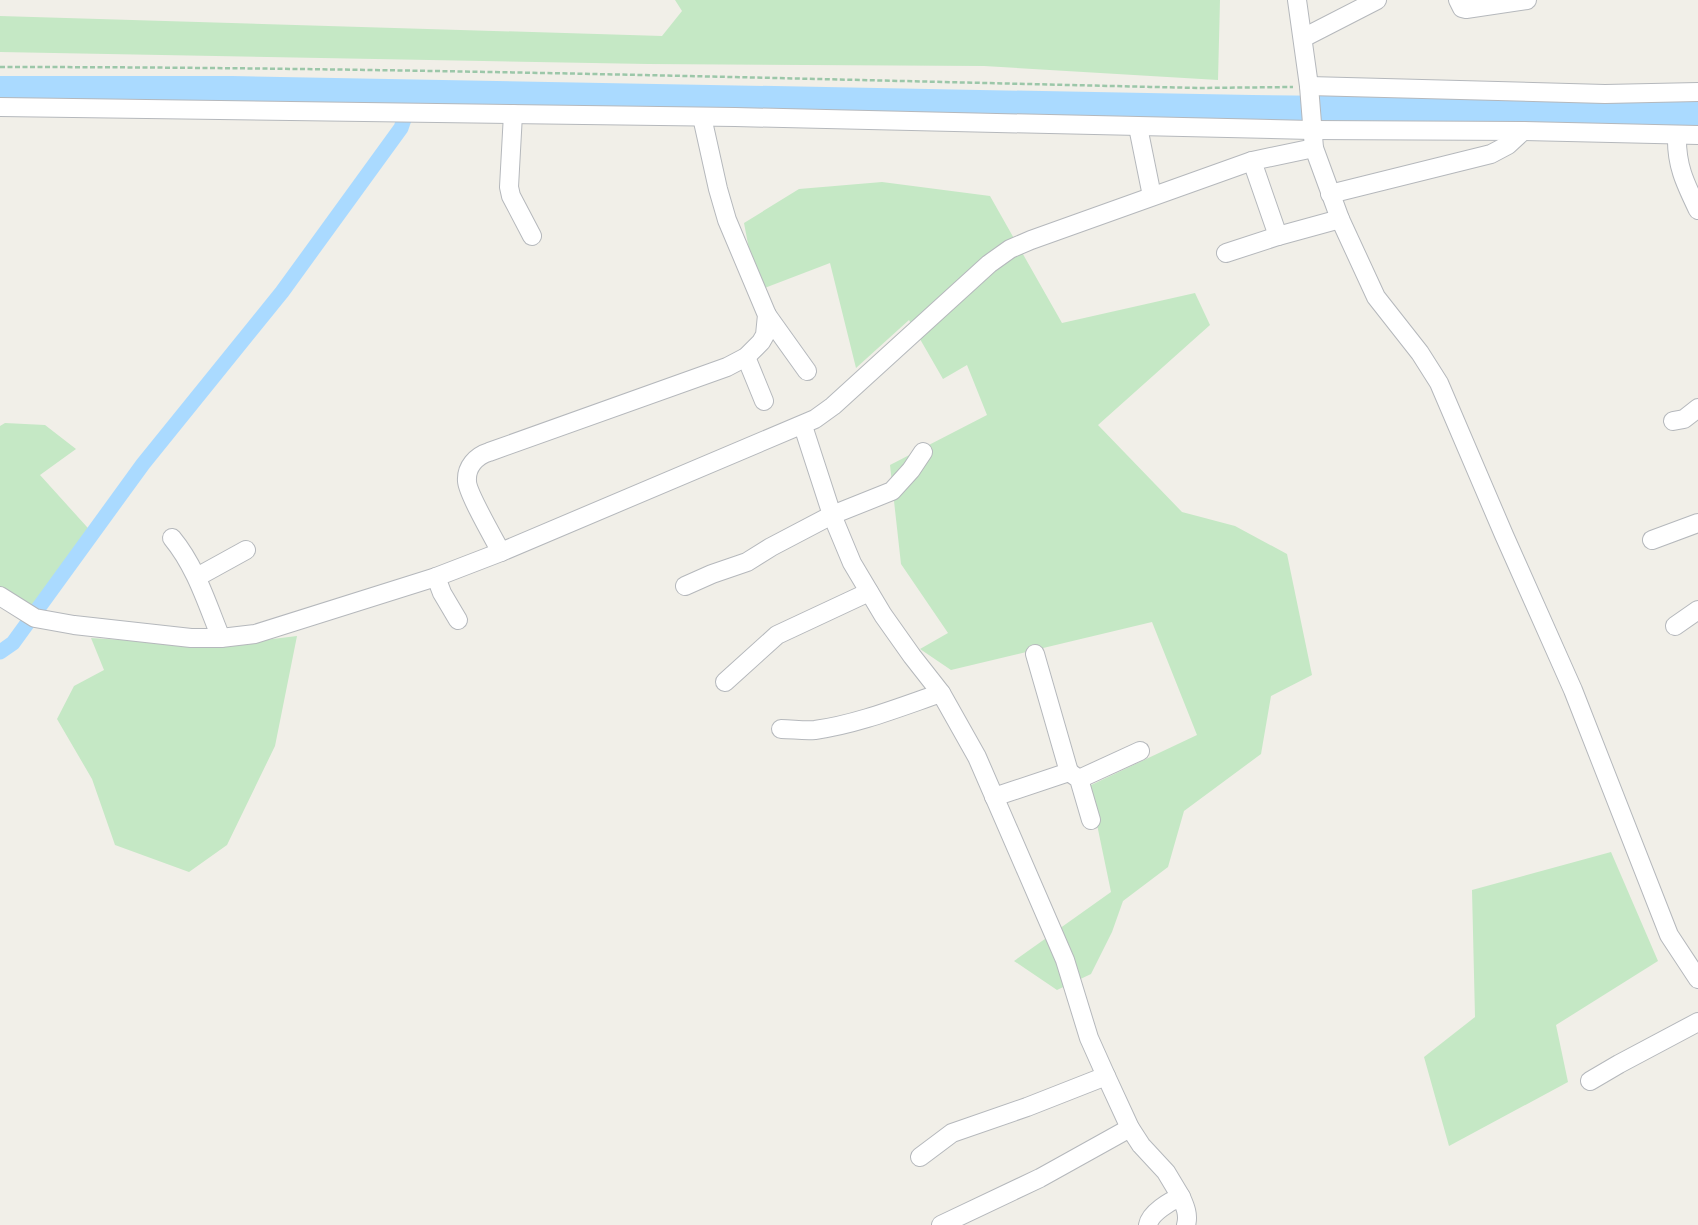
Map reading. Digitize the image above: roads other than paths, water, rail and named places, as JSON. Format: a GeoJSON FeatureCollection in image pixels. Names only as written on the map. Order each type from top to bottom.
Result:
{"type":"FeatureCollection","features":[{"type":"Feature","properties":{"kind":"street"},"geometry":{"type":"LineString","coordinates":[[1297,0],[1309,90],[1314,148],[1340,219],[1376,297],[1420,353],[1440,383],[1504,535],[1573,690],[1668,935],[1698,979]]}},
{"type":"Feature","properties":{"kind":"street"},"geometry":{"type":"LineString","coordinates":[[1303,38],[1376,0]]}},
{"type":"Feature","properties":{"kind":"street"},"geometry":{"type":"LineString","coordinates":[[1458,0],[1462,8],[1466,10],[1527,0]]}},
{"type":"Feature","properties":{"kind":"street"},"geometry":{"type":"LineString","coordinates":[[1309,90],[1605,94],[1698,92]]}},
{"type":"Feature","properties":{"kind":"street"},"geometry":{"type":"LineString","coordinates":[[0,107],[702,117],[1138,127],[1311,126],[1698,135]]}},
{"type":"Feature","properties":{"kind":"street"},"geometry":{"type":"LineString","coordinates":[[513,114],[509,187],[511,196],[532,236]]}},
{"type":"Feature","properties":{"kind":"street"},"geometry":{"type":"LineString","coordinates":[[702,117],[727,220],[767,315],[808,371]]}},
{"type":"Feature","properties":{"kind":"street"},"geometry":{"type":"LineString","coordinates":[[1138,127],[1152,196]]}},
{"type":"Feature","properties":{"kind":"street"},"geometry":{"type":"LineString","coordinates":[[1330,194],[1491,154],[1508,145],[1523,131]]}},
{"type":"Feature","properties":{"kind":"street"},"geometry":{"type":"LineString","coordinates":[[1677,135],[1678,164],[1698,210]]}},
{"type":"Feature","properties":{"kind":"street"},"geometry":{"type":"LineString","coordinates":[[0,596],[32,617],[74,625],[166,636],[221,638],[255,634],[436,578],[815,419],[833,406],[989,264],[1010,249],[1252,161],[1314,148]]}},
{"type":"Feature","properties":{"kind":"street"},"geometry":{"type":"LineString","coordinates":[[1252,161],[1278,236]]}},
{"type":"Feature","properties":{"kind":"street"},"geometry":{"type":"LineString","coordinates":[[1226,253],[1340,219]]}},
{"type":"Feature","properties":{"kind":"street"},"geometry":{"type":"LineString","coordinates":[[501,552],[467,482],[470,467],[475,459],[483,454],[727,367],[746,357],[761,342],[765,335],[767,315]]}},
{"type":"Feature","properties":{"kind":"street"},"geometry":{"type":"LineString","coordinates":[[746,357],[764,401]]}},
{"type":"Feature","properties":{"kind":"street"},"geometry":{"type":"LineString","coordinates":[[1673,421],[1684,419],[1698,408]]}},
{"type":"Feature","properties":{"kind":"street"},"geometry":{"type":"LineString","coordinates":[[802,426],[832,515],[852,563],[912,656],[941,693],[977,757],[1065,960],[1089,1038],[1130,1128],[1141,1145],[1166,1172],[1181,1197],[1188,1219],[1186,1225]]}},
{"type":"Feature","properties":{"kind":"street"},"geometry":{"type":"LineString","coordinates":[[685,586],[747,562],[771,547],[832,515],[892,491],[911,470],[923,452]]}},
{"type":"Feature","properties":{"kind":"street"},"geometry":{"type":"LineString","coordinates":[[1652,540],[1698,522]]}},
{"type":"Feature","properties":{"kind":"street"},"geometry":{"type":"LineString","coordinates":[[172,538],[196,577],[221,638]]}},
{"type":"Feature","properties":{"kind":"street"},"geometry":{"type":"LineString","coordinates":[[196,577],[246,550]]}},
{"type":"Feature","properties":{"kind":"street"},"geometry":{"type":"LineString","coordinates":[[436,578],[442,593],[458,620]]}},
{"type":"Feature","properties":{"kind":"street"},"geometry":{"type":"LineString","coordinates":[[726,682],[777,635],[869,592]]}},
{"type":"Feature","properties":{"kind":"street"},"geometry":{"type":"LineString","coordinates":[[1675,626],[1698,610]]}},
{"type":"Feature","properties":{"kind":"street"},"geometry":{"type":"LineString","coordinates":[[1035,654],[1074,775],[1091,820]]}},
{"type":"Feature","properties":{"kind":"street"},"geometry":{"type":"LineString","coordinates":[[781,729],[814,730],[852,722],[941,693]]}},
{"type":"Feature","properties":{"kind":"street"},"geometry":{"type":"LineString","coordinates":[[994,797],[1074,775],[1140,751]]}},
{"type":"Feature","properties":{"kind":"street"},"geometry":{"type":"LineString","coordinates":[[1590,1081],[1698,1022]]}},
{"type":"Feature","properties":{"kind":"street"},"geometry":{"type":"LineString","coordinates":[[920,1156],[952,1133],[1027,1107],[1106,1076]]}},
{"type":"Feature","properties":{"kind":"street"},"geometry":{"type":"LineString","coordinates":[[941,1225],[1040,1178],[1130,1128]]}},
{"type":"Feature","properties":{"kind":"street"},"geometry":{"type":"LineString","coordinates":[[1148,1225],[1148,1221],[1155,1214],[1181,1197]]}},
{"type":"Feature","properties":{"kind":"waterway"},"geometry":{"type":"LineString","coordinates":[[0,89],[232,89],[1252,108],[1698,113]]}},
{"type":"Feature","properties":{"kind":"waterway"},"geometry":{"type":"LineString","coordinates":[[0,652],[13,643],[143,464],[282,292],[401,128],[413,93]]}}]}
